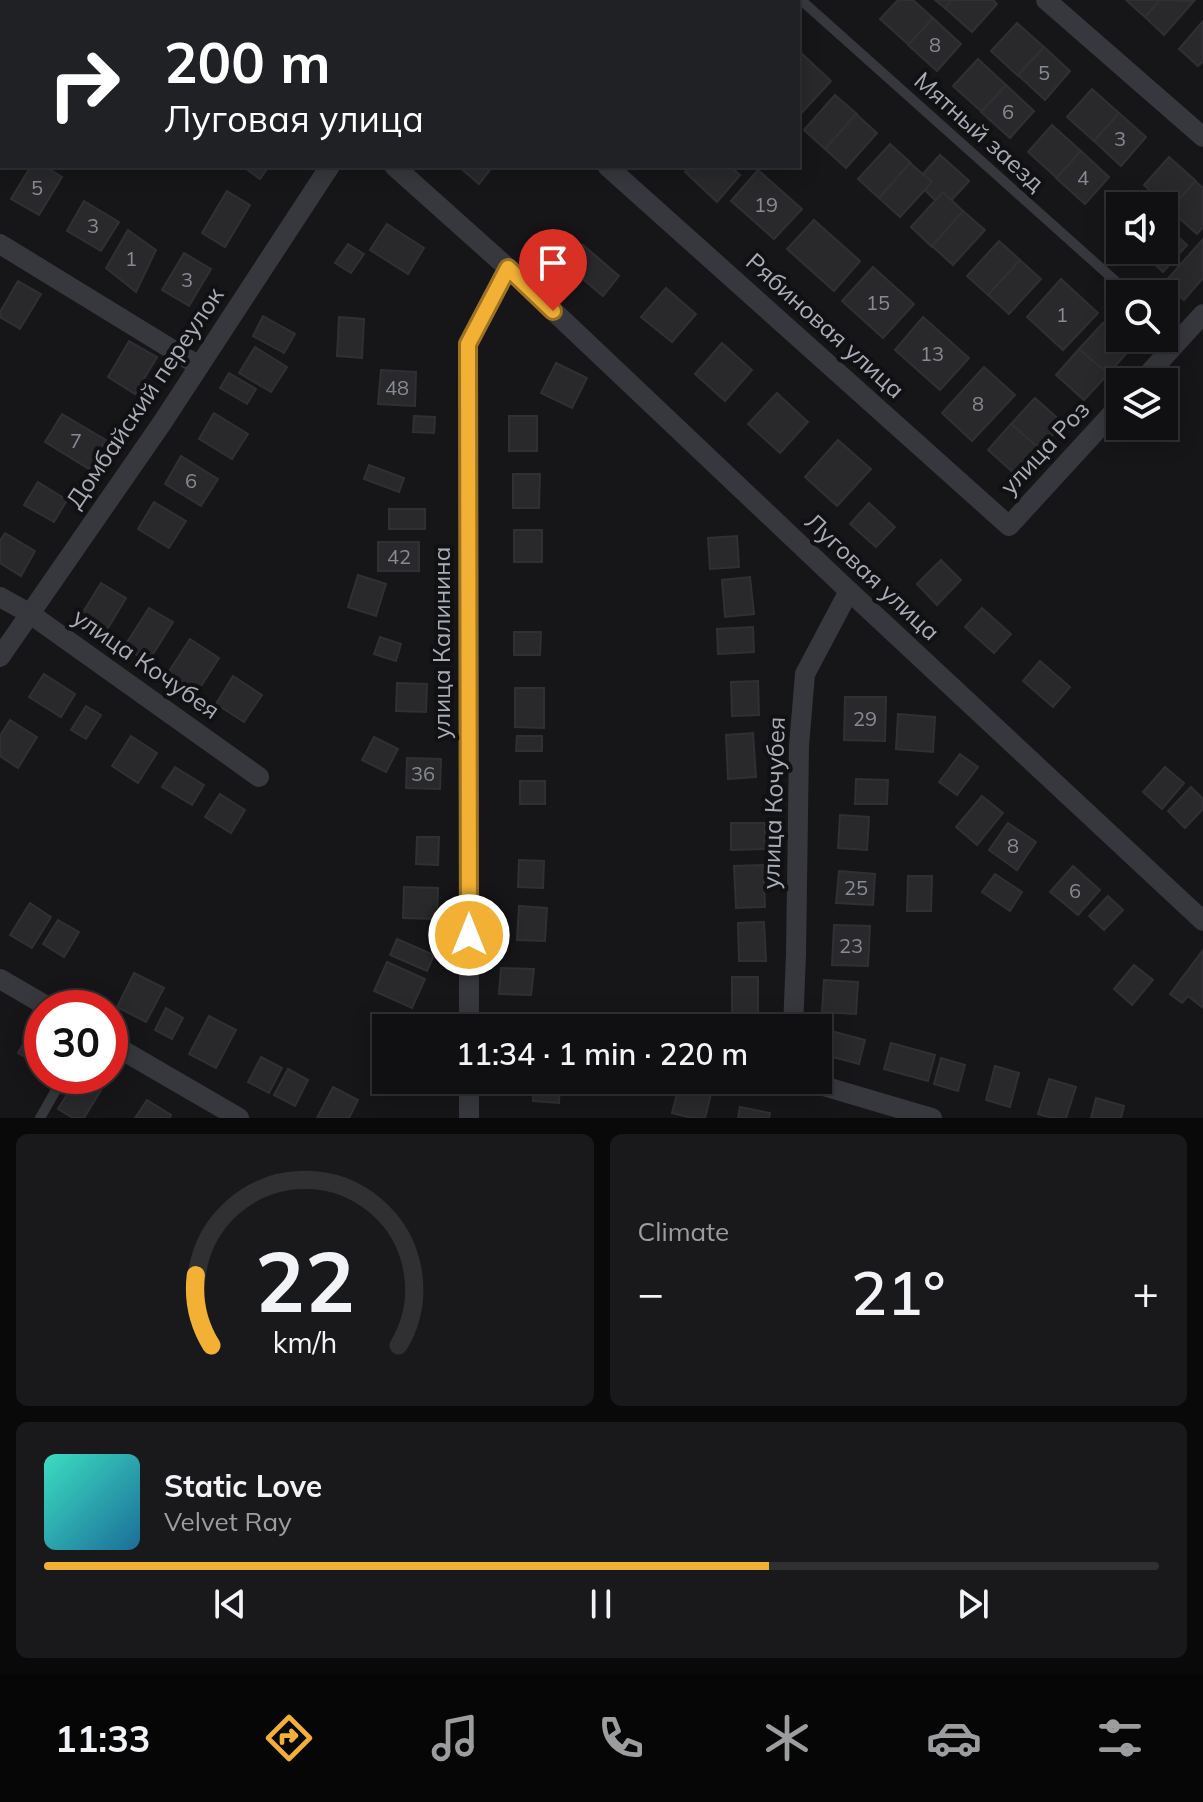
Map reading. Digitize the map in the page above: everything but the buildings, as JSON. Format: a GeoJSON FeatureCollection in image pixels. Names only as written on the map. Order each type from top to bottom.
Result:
{"type":"FeatureCollection","features":[{"type":"Feature","properties":{"kind":"street"},"geometry":{"type":"LineString","coordinates":[[1046,0],[1203,137]]}},
{"type":"Feature","properties":{"kind":"street","name":"Домбайский переулок"},"geometry":{"type":"LineString","coordinates":[[0,657],[153,436],[329,168]]}},
{"type":"Feature","properties":{"kind":"street","name":"Луговая улица"},"geometry":{"type":"LineString","coordinates":[[396,168],[508,268],[1203,921]]}},
{"type":"Feature","properties":{"kind":"street","name":"Рябиновая улица"},"geometry":{"type":"LineString","coordinates":[[609,168],[1009,526]]}},
{"type":"Feature","properties":{"kind":"street"},"geometry":{"type":"LineString","coordinates":[[0,244],[199,366]]}},
{"type":"Feature","properties":{"kind":"street","name":"улица Калинина"},"geometry":{"type":"LineString","coordinates":[[469,1014],[468,344],[508,268]]}},
{"type":"Feature","properties":{"kind":"street"},"geometry":{"type":"LineString","coordinates":[[1154,368],[1203,314]]}},
{"type":"Feature","properties":{"kind":"street","name":"улица Роз"},"geometry":{"type":"LineString","coordinates":[[1009,526],[1106,420]]}},
{"type":"Feature","properties":{"kind":"street","name":"улица Кочубея"},"geometry":{"type":"LineString","coordinates":[[794,1014],[799,746],[805,674],[849,591]]}},
{"type":"Feature","properties":{"kind":"street","name":"улица Кочубея"},"geometry":{"type":"LineString","coordinates":[[0,597],[29,613],[259,777]]}},
{"type":"Feature","properties":{"kind":"street"},"geometry":{"type":"LineString","coordinates":[[0,979],[24,993]]}},
{"type":"Feature","properties":{"kind":"street"},"geometry":{"type":"LineString","coordinates":[[128,1053],[239,1118]]}},
{"type":"Feature","properties":{"kind":"street"},"geometry":{"type":"LineString","coordinates":[[832,1089],[932,1118]]}},
{"type":"Feature","properties":{"kind":"street"},"geometry":{"type":"LineString","coordinates":[[469,1094],[469,1118]]}},
{"type":"Feature","properties":{"kind":"lane","name":"Мятный заезд"},"geometry":{"type":"LineString","coordinates":[[801,0],[1114,280]]}},
{"type":"Feature","properties":{"kind":"lane"},"geometry":{"type":"LineString","coordinates":[[1178,336],[1181,339]]}},
{"type":"Feature","properties":{"kind":"lane"},"geometry":{"type":"LineString","coordinates":[[40,1118],[54,1094]]}},
{"type":"Feature","properties":{"kind":"route"},"geometry":{"type":"LineString","coordinates":[[469,935],[468,344],[508,268],[553,311]]}}]}
